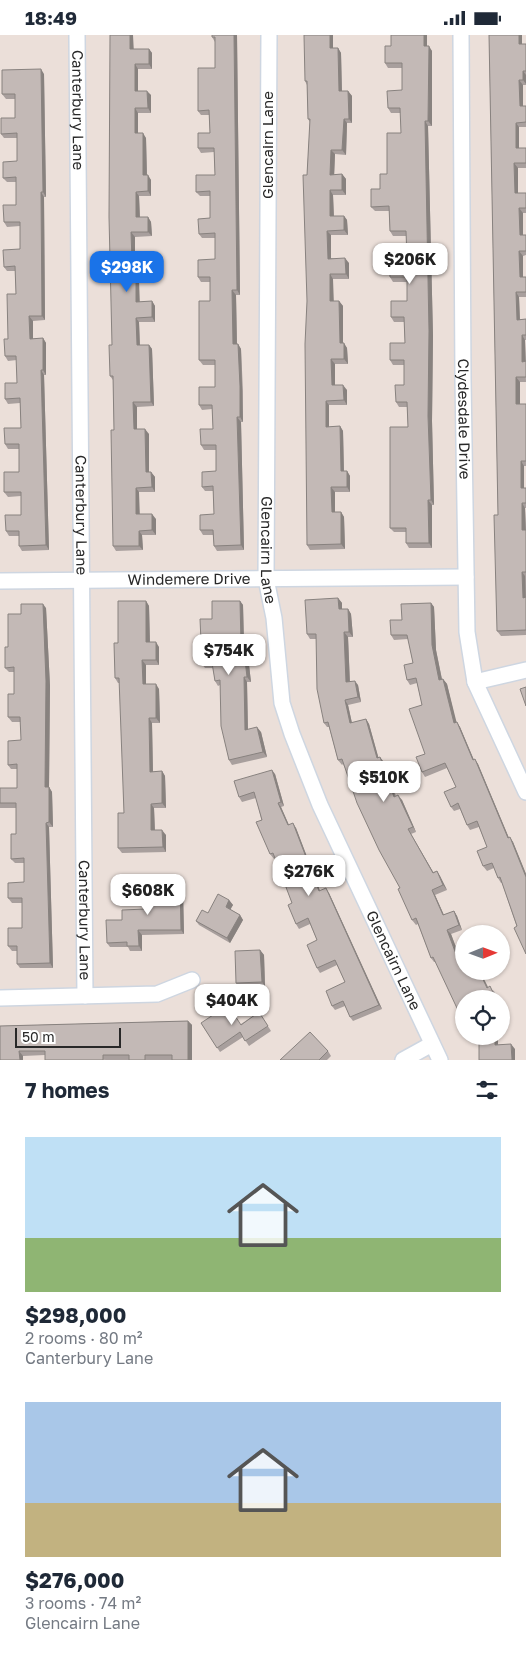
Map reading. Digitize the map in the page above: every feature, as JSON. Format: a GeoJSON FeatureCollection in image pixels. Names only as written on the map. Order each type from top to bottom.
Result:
{"type":"FeatureCollection","features":[{"type":"Feature","properties":{"kind":"street","name":"Canterbury Lane"},"geometry":{"type":"LineString","coordinates":[[77,35],[85,996]]}},
{"type":"Feature","properties":{"kind":"street","name":"Glencairn Lane"},"geometry":{"type":"LineString","coordinates":[[268,35],[266,579],[274,618],[282,703],[292,735],[320,805],[440,1060]]}},
{"type":"Feature","properties":{"kind":"street","name":"Clydesdale Drive"},"geometry":{"type":"LineString","coordinates":[[461,35],[468,632],[475,682],[526,792]]}},
{"type":"Feature","properties":{"kind":"street","name":"Windemere Drive"},"geometry":{"type":"LineString","coordinates":[[0,581],[466,577]]}},
{"type":"Feature","properties":{"kind":"street"},"geometry":{"type":"LineString","coordinates":[[475,682],[526,670]]}},
{"type":"Feature","properties":{"kind":"street"},"geometry":{"type":"LineString","coordinates":[[0,998],[156,994],[192,980]]}},
{"type":"Feature","properties":{"kind":"street"},"geometry":{"type":"LineString","coordinates":[[403,1060],[432,1044]]}},
{"type":"Feature","properties":{"kind":"building"},"geometry":{"type":"Polygon","coordinates":[[[110,35],[130,35],[130,49],[149,49],[149,64],[135,64],[135,91],[147,91],[148,108],[135,108],[135,133],[143,133],[143,175],[148,175],[148,191],[136,192],[136,217],[148,217],[148,232],[131,232],[132,260],[148,259],[149,275],[136,276],[136,302],[152,301],[152,317],[136,318],[137,345],[149,345],[151,402],[133,402],[134,429],[145,429],[146,472],[151,472],[152,487],[136,488],[136,514],[152,514],[152,530],[139,531],[139,546],[113,546],[111,430],[114,430],[113,376],[110,376],[109,345],[112,345],[109,217],[110,35]]]}},
{"type":"Feature","properties":{"kind":"building"},"geometry":{"type":"Polygon","coordinates":[[[212,35],[234,35],[237,290],[232,290],[233,344],[238,344],[240,386],[240,417],[237,417],[241,545],[214,546],[213,530],[200,530],[200,515],[214,514],[213,486],[202,487],[202,472],[216,471],[216,445],[201,445],[200,429],[213,429],[212,405],[199,405],[199,387],[215,387],[215,360],[199,360],[199,301],[210,301],[210,277],[198,277],[198,260],[215,259],[215,233],[199,234],[198,219],[210,218],[210,191],[196,192],[196,175],[215,175],[214,148],[198,148],[198,133],[210,133],[209,110],[198,111],[198,68],[215,68],[215,37],[212,37],[212,35]]]}},
{"type":"Feature","properties":{"kind":"building"},"geometry":{"type":"Polygon","coordinates":[[[304,35],[330,35],[330,48],[338,48],[339,91],[348,91],[349,119],[344,119],[342,150],[331,150],[330,175],[342,174],[342,190],[330,190],[330,216],[344,216],[344,230],[327,231],[328,259],[345,258],[346,274],[330,274],[330,301],[339,301],[340,343],[344,343],[344,359],[331,359],[332,385],[343,385],[344,400],[326,401],[326,427],[340,426],[341,471],[347,471],[347,487],[331,487],[332,512],[341,512],[341,544],[307,545],[305,344],[307,301],[303,175],[307,175],[310,119],[308,119],[307,81],[305,81],[304,35]]]}},
{"type":"Feature","properties":{"kind":"building"},"geometry":{"type":"Polygon","coordinates":[[[391,35],[424,35],[424,46],[429,46],[428,121],[425,121],[429,331],[428,416],[431,500],[428,500],[429,543],[406,543],[406,528],[390,528],[390,427],[408,427],[407,402],[396,402],[395,385],[404,385],[404,360],[390,360],[390,343],[405,343],[404,317],[391,317],[391,301],[407,301],[407,277],[390,277],[389,259],[407,259],[406,231],[390,231],[389,206],[371,207],[371,189],[380,189],[380,174],[387,174],[387,133],[401,133],[400,108],[388,108],[387,91],[402,90],[402,63],[385,63],[385,46],[391,46],[391,35]]]}},
{"type":"Feature","properties":{"kind":"building"},"geometry":{"type":"Polygon","coordinates":[[[489,35],[519,35],[519,44],[526,44],[526,71],[523,71],[523,80],[519,80],[520,106],[526,106],[526,122],[516,123],[516,148],[526,148],[526,163],[514,163],[515,193],[526,193],[526,208],[519,208],[520,235],[526,235],[526,251],[519,251],[520,277],[526,277],[526,292],[516,292],[517,320],[526,319],[526,335],[522,335],[522,362],[526,361],[526,377],[516,377],[516,404],[526,404],[526,461],[521,461],[521,488],[526,488],[526,503],[522,503],[522,530],[526,530],[526,572],[522,572],[523,598],[526,597],[526,630],[497,631],[494,515],[498,515],[489,35]]]}},
{"type":"Feature","properties":{"kind":"building"},"geometry":{"type":"Polygon","coordinates":[[[41,69],[43,192],[41,192],[42,316],[29,316],[30,339],[43,338],[43,370],[41,370],[46,545],[19,546],[19,531],[6,531],[5,515],[21,515],[21,492],[4,492],[4,472],[19,472],[19,444],[5,444],[4,428],[21,428],[20,398],[5,399],[5,383],[17,383],[16,356],[5,356],[4,339],[8,339],[7,294],[16,294],[15,266],[4,267],[3,250],[20,249],[20,222],[4,222],[3,205],[16,205],[16,177],[3,178],[3,162],[17,161],[17,133],[1,134],[1,118],[15,118],[15,94],[2,94],[2,70],[41,69]]]}},
{"type":"Feature","properties":{"kind":"building"},"geometry":{"type":"Polygon","coordinates":[[[338,598],[339,609],[348,609],[349,632],[344,632],[346,682],[355,681],[358,697],[345,700],[350,723],[366,719],[377,758],[380,757],[394,797],[398,795],[413,827],[408,829],[433,873],[437,871],[443,885],[432,890],[443,915],[454,911],[459,925],[455,925],[447,930],[455,951],[455,980],[483,980],[487,988],[490,986],[492,990],[455,990],[455,1004],[433,957],[431,958],[416,918],[412,920],[398,889],[400,888],[379,850],[357,803],[342,759],[338,760],[328,722],[324,723],[317,689],[316,634],[307,634],[305,600],[338,598]]]}},
{"type":"Feature","properties":{"kind":"building"},"geometry":{"type":"Polygon","coordinates":[[[118,601],[146,601],[146,642],[156,642],[156,660],[142,660],[143,684],[156,684],[156,718],[149,718],[150,772],[162,771],[162,803],[151,804],[151,830],[162,830],[163,847],[118,848],[118,813],[124,813],[119,678],[115,678],[114,643],[118,643],[118,601]]]}},
{"type":"Feature","properties":{"kind":"building"},"geometry":{"type":"Polygon","coordinates":[[[212,601],[240,601],[241,643],[243,643],[247,677],[244,677],[245,730],[257,727],[263,752],[229,760],[221,726],[220,680],[215,681],[212,663],[202,664],[200,619],[212,619],[212,601]]]}},
{"type":"Feature","properties":{"kind":"building"},"geometry":{"type":"Polygon","coordinates":[[[431,603],[432,645],[439,680],[443,679],[454,723],[457,722],[473,760],[475,759],[526,877],[526,954],[514,928],[517,926],[500,877],[498,878],[492,863],[483,866],[477,851],[487,847],[477,821],[467,825],[458,803],[451,807],[444,792],[456,787],[445,763],[422,772],[416,757],[425,754],[409,709],[422,705],[416,678],[407,680],[404,665],[413,663],[407,635],[391,635],[390,620],[402,620],[401,604],[431,603]]]}},
{"type":"Feature","properties":{"kind":"building"},"geometry":{"type":"Polygon","coordinates":[[[21,604],[43,604],[46,681],[45,787],[49,787],[49,822],[46,823],[50,963],[17,964],[17,946],[8,946],[8,928],[22,928],[22,898],[8,898],[8,883],[24,882],[24,858],[11,859],[11,834],[16,834],[16,803],[0,803],[0,788],[17,788],[17,764],[8,765],[8,741],[21,740],[20,717],[8,717],[8,694],[14,694],[14,667],[5,668],[5,647],[8,647],[8,614],[21,614],[21,604]]]}},
{"type":"Feature","properties":{"kind":"building"},"geometry":{"type":"Polygon","coordinates":[[[526,687],[526,706],[520,689],[526,687]]]}},
{"type":"Feature","properties":{"kind":"building"},"geometry":{"type":"Polygon","coordinates":[[[272,770],[281,802],[278,803],[288,825],[293,823],[319,891],[326,888],[379,1005],[350,1017],[343,1001],[332,1006],[326,991],[345,982],[335,960],[317,968],[307,945],[317,940],[308,918],[296,924],[288,905],[292,903],[273,853],[270,854],[256,822],[262,820],[254,792],[239,797],[234,781],[272,770]]]}},
{"type":"Feature","properties":{"kind":"building"},"geometry":{"type":"Polygon","coordinates":[[[180,886],[181,930],[138,930],[139,946],[127,946],[127,942],[107,943],[106,920],[122,920],[122,910],[146,909],[146,887],[180,886]]]}},
{"type":"Feature","properties":{"kind":"building"},"geometry":{"type":"Polygon","coordinates":[[[218,894],[229,900],[226,907],[240,915],[227,938],[196,921],[202,910],[208,913],[218,894]]]}},
{"type":"Feature","properties":{"kind":"building"},"geometry":{"type":"Polygon","coordinates":[[[260,950],[262,982],[236,983],[235,951],[260,950]]]}},
{"type":"Feature","properties":{"kind":"building"},"geometry":{"type":"Polygon","coordinates":[[[228,1005],[241,1025],[259,1012],[268,1026],[245,1041],[240,1032],[217,1048],[201,1023],[228,1005]]]}},
{"type":"Feature","properties":{"kind":"building"},"geometry":{"type":"Polygon","coordinates":[[[188,1021],[188,1060],[172,1060],[172,1055],[145,1055],[145,1060],[129,1060],[129,1055],[103,1055],[103,1060],[45,1060],[45,1051],[19,1051],[20,1060],[0,1060],[0,1026],[188,1021]]]}},
{"type":"Feature","properties":{"kind":"building"},"geometry":{"type":"Polygon","coordinates":[[[310,1032],[328,1051],[319,1060],[280,1060],[310,1032]]]}},
{"type":"Feature","properties":{"kind":"building"},"geometry":{"type":"Polygon","coordinates":[[[511,1044],[512,1060],[479,1060],[479,1045],[511,1044]]]}}]}
